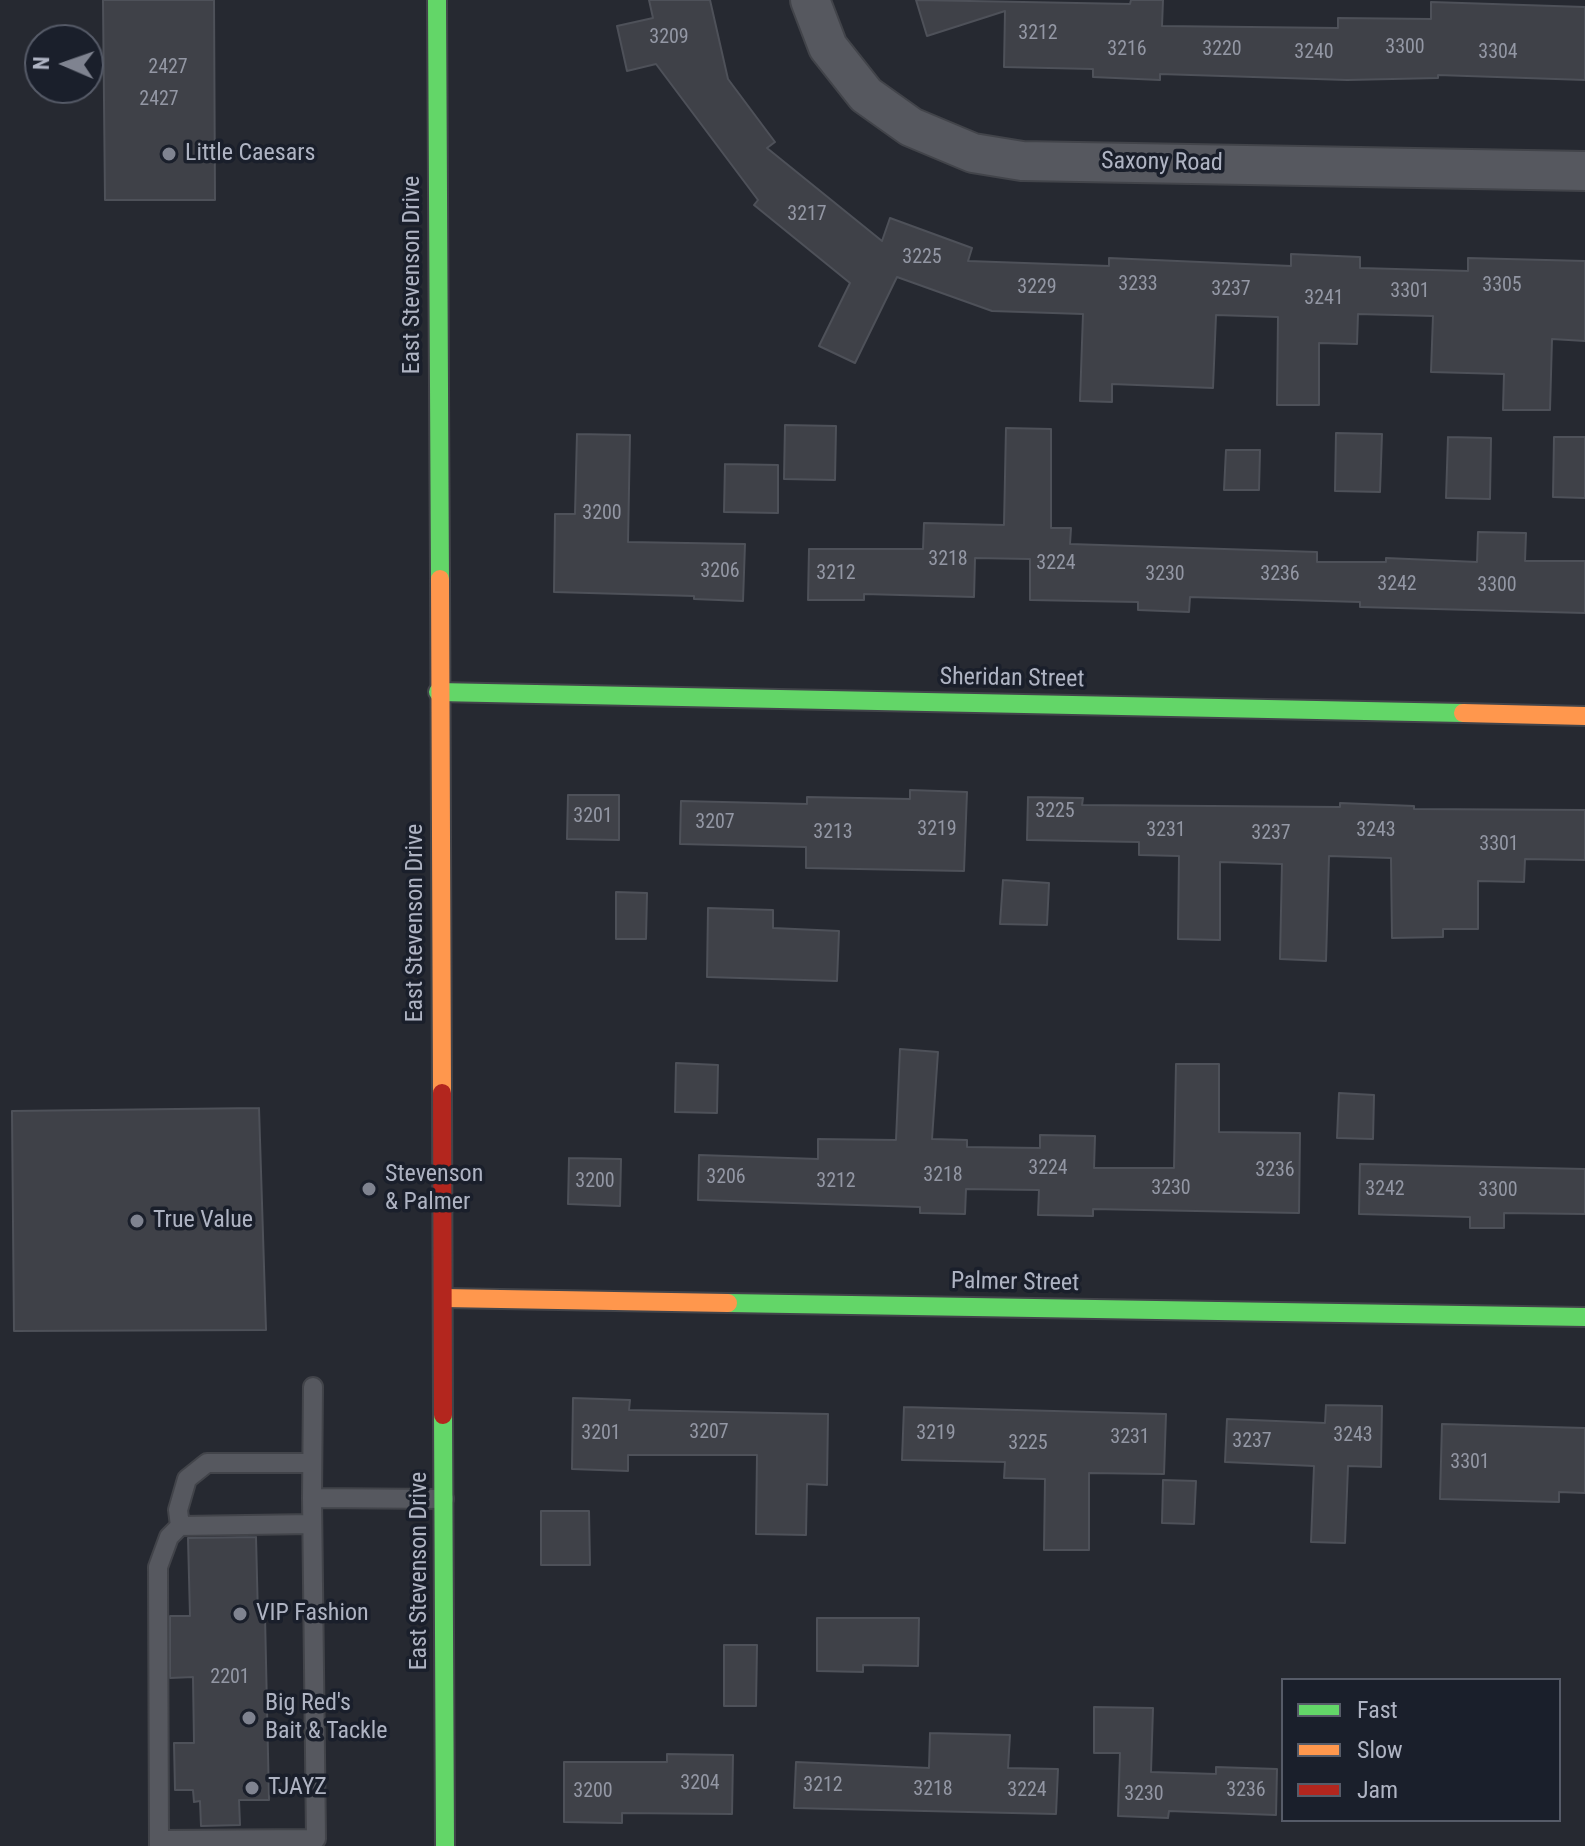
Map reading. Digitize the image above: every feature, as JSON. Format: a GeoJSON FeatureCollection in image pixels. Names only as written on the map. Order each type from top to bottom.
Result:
{"type":"FeatureCollection","features":[{"type":"Feature","properties":{"kind":"street","name":"East Stevenson Drive"},"geometry":{"type":"LineString","coordinates":[[437,0],[445,1846]]}},
{"type":"Feature","properties":{"kind":"street","name":"Saxony Road"},"geometry":{"type":"LineString","coordinates":[[810,0],[828,47],[866,95],[911,127],[973,153],[1022,161],[1585,171]]}},
{"type":"Feature","properties":{"kind":"street","name":"Sheridan Street"},"geometry":{"type":"LineString","coordinates":[[438,692],[1585,716]]}},
{"type":"Feature","properties":{"kind":"street","name":"Palmer Street"},"geometry":{"type":"LineString","coordinates":[[444,1298],[1585,1317]]}},
{"type":"Feature","properties":{"kind":"lane"},"geometry":{"type":"LineString","coordinates":[[312,1524],[180,1526],[169,1537],[158,1567],[159,1843],[258,1843],[316,1839],[313,1387]]}},
{"type":"Feature","properties":{"kind":"lane"},"geometry":{"type":"LineString","coordinates":[[180,1526],[178,1510],[187,1479],[207,1463],[312,1463]]}},
{"type":"Feature","properties":{"kind":"lane"},"geometry":{"type":"LineString","coordinates":[[312,1498],[444,1499]]}},
{"type":"Feature","properties":{"kind":"building"},"geometry":{"type":"Polygon","coordinates":[[[103,0],[214,0],[215,200],[105,200],[103,0]]]}},
{"type":"Feature","properties":{"kind":"building"},"geometry":{"type":"Polygon","coordinates":[[[649,0],[710,0],[728,79],[775,142],[767,148],[882,241],[890,218],[972,248],[968,261],[1109,266],[1109,258],[1291,266],[1291,254],[1360,257],[1360,268],[1468,271],[1468,258],[1585,261],[1585,341],[1552,339],[1550,410],[1503,410],[1504,374],[1431,372],[1433,316],[1358,314],[1357,344],[1319,343],[1319,405],[1277,405],[1278,317],[1216,315],[1213,388],[1112,384],[1112,402],[1080,401],[1083,314],[992,311],[897,277],[855,363],[819,346],[850,283],[754,205],[758,200],[656,64],[627,71],[617,26],[653,18],[649,0]]]}},
{"type":"Feature","properties":{"kind":"building"},"geometry":{"type":"Polygon","coordinates":[[[916,0],[1130,4],[1131,0],[1163,0],[1162,26],[1338,28],[1338,18],[1431,19],[1431,2],[1585,7],[1585,80],[1438,75],[1438,78],[1347,80],[1160,74],[1160,80],[1093,77],[1093,69],[1004,67],[1005,11],[927,36],[916,0]]]}},
{"type":"Feature","properties":{"kind":"building"},"geometry":{"type":"Polygon","coordinates":[[[785,425],[836,426],[835,480],[784,479],[785,425]]]}},
{"type":"Feature","properties":{"kind":"building"},"geometry":{"type":"Polygon","coordinates":[[[1006,428],[1051,429],[1051,528],[1071,528],[1070,544],[1317,552],[1317,562],[1386,562],[1386,558],[1477,562],[1478,532],[1526,533],[1525,561],[1585,561],[1585,613],[1360,607],[1360,602],[1190,597],[1189,612],[1138,610],[1138,602],[1030,600],[1030,559],[975,558],[974,597],[864,594],[864,600],[808,600],[809,549],[923,549],[924,523],[1004,525],[1006,428]]]}},
{"type":"Feature","properties":{"kind":"building"},"geometry":{"type":"Polygon","coordinates":[[[1336,433],[1382,434],[1380,492],[1335,491],[1336,433]]]}},
{"type":"Feature","properties":{"kind":"building"},"geometry":{"type":"Polygon","coordinates":[[[577,434],[630,435],[628,542],[745,544],[743,601],[694,599],[694,596],[554,592],[555,514],[575,514],[577,434]]]}},
{"type":"Feature","properties":{"kind":"building"},"geometry":{"type":"Polygon","coordinates":[[[1448,437],[1491,438],[1490,499],[1446,498],[1448,437]]]}},
{"type":"Feature","properties":{"kind":"building"},"geometry":{"type":"Polygon","coordinates":[[[1554,437],[1585,437],[1585,498],[1553,497],[1554,437]]]}},
{"type":"Feature","properties":{"kind":"building"},"geometry":{"type":"Polygon","coordinates":[[[1226,450],[1260,450],[1259,490],[1224,490],[1226,450]]]}},
{"type":"Feature","properties":{"kind":"building"},"geometry":{"type":"Polygon","coordinates":[[[725,464],[778,465],[778,513],[724,512],[725,464]]]}},
{"type":"Feature","properties":{"kind":"building"},"geometry":{"type":"Polygon","coordinates":[[[910,790],[967,792],[964,871],[806,868],[806,847],[680,844],[681,801],[807,804],[807,797],[910,799],[910,790]]]}},
{"type":"Feature","properties":{"kind":"building"},"geometry":{"type":"Polygon","coordinates":[[[568,795],[619,795],[619,840],[567,839],[568,795]]]}},
{"type":"Feature","properties":{"kind":"building"},"geometry":{"type":"Polygon","coordinates":[[[1028,797],[1083,798],[1082,805],[1340,807],[1340,803],[1414,806],[1414,809],[1585,810],[1585,860],[1525,859],[1524,882],[1478,881],[1478,929],[1443,929],[1443,937],[1392,938],[1391,858],[1329,856],[1326,961],[1280,959],[1282,864],[1220,862],[1220,940],[1178,939],[1179,856],[1139,855],[1139,842],[1027,840],[1028,797]]]}},
{"type":"Feature","properties":{"kind":"building"},"geometry":{"type":"Polygon","coordinates":[[[1003,880],[1049,883],[1047,925],[1000,924],[1003,880]]]}},
{"type":"Feature","properties":{"kind":"building"},"geometry":{"type":"Polygon","coordinates":[[[616,892],[647,893],[646,939],[616,939],[616,892]]]}},
{"type":"Feature","properties":{"kind":"building"},"geometry":{"type":"Polygon","coordinates":[[[708,908],[773,910],[773,928],[839,931],[837,981],[707,977],[708,908]]]}},
{"type":"Feature","properties":{"kind":"building"},"geometry":{"type":"Polygon","coordinates":[[[900,1049],[938,1052],[932,1139],[967,1140],[967,1147],[1040,1148],[1040,1135],[1095,1136],[1094,1168],[1174,1168],[1176,1064],[1219,1064],[1219,1132],[1300,1133],[1299,1213],[1093,1209],[1093,1216],[1038,1215],[1039,1190],[966,1189],[965,1214],[920,1213],[920,1207],[698,1200],[699,1155],[818,1159],[818,1139],[896,1140],[900,1049]]]}},
{"type":"Feature","properties":{"kind":"building"},"geometry":{"type":"Polygon","coordinates":[[[676,1063],[718,1065],[717,1113],[675,1112],[676,1063]]]}},
{"type":"Feature","properties":{"kind":"building"},"geometry":{"type":"Polygon","coordinates":[[[1339,1093],[1374,1095],[1373,1139],[1337,1138],[1339,1093]]]}},
{"type":"Feature","properties":{"kind":"building"},"geometry":{"type":"Polygon","coordinates":[[[259,1108],[266,1330],[14,1331],[12,1111],[259,1108]]]}},
{"type":"Feature","properties":{"kind":"building"},"geometry":{"type":"Polygon","coordinates":[[[569,1158],[621,1159],[620,1206],[568,1204],[569,1158]]]}},
{"type":"Feature","properties":{"kind":"building"},"geometry":{"type":"Polygon","coordinates":[[[1360,1164],[1585,1169],[1585,1214],[1504,1213],[1504,1228],[1470,1228],[1470,1217],[1359,1214],[1360,1164]]]}},
{"type":"Feature","properties":{"kind":"building"},"geometry":{"type":"Polygon","coordinates":[[[573,1398],[630,1400],[629,1410],[828,1414],[827,1485],[807,1484],[806,1535],[756,1534],[757,1455],[628,1455],[628,1471],[572,1469],[573,1398]]]}},
{"type":"Feature","properties":{"kind":"building"},"geometry":{"type":"Polygon","coordinates":[[[1326,1405],[1382,1406],[1381,1467],[1348,1466],[1345,1543],[1311,1542],[1314,1466],[1225,1462],[1227,1419],[1325,1423],[1326,1405]]]}},
{"type":"Feature","properties":{"kind":"building"},"geometry":{"type":"Polygon","coordinates":[[[904,1407],[1166,1414],[1164,1474],[1089,1473],[1089,1550],[1044,1550],[1045,1479],[1004,1478],[1005,1462],[902,1460],[904,1407]]]}},
{"type":"Feature","properties":{"kind":"building"},"geometry":{"type":"Polygon","coordinates":[[[1442,1424],[1585,1428],[1585,1493],[1559,1492],[1559,1502],[1440,1499],[1442,1424]]]}},
{"type":"Feature","properties":{"kind":"building"},"geometry":{"type":"Polygon","coordinates":[[[1163,1480],[1196,1481],[1194,1524],[1162,1523],[1163,1480]]]}},
{"type":"Feature","properties":{"kind":"building"},"geometry":{"type":"Polygon","coordinates":[[[541,1511],[589,1511],[590,1565],[541,1565],[541,1511]]]}},
{"type":"Feature","properties":{"kind":"building"},"geometry":{"type":"Polygon","coordinates":[[[256,1537],[258,1617],[265,1616],[269,1800],[239,1800],[240,1825],[201,1826],[200,1801],[194,1802],[193,1790],[175,1790],[174,1743],[194,1743],[193,1677],[170,1678],[170,1616],[190,1616],[188,1538],[256,1537]]]}},
{"type":"Feature","properties":{"kind":"building"},"geometry":{"type":"Polygon","coordinates":[[[817,1618],[919,1618],[918,1666],[863,1665],[863,1672],[817,1671],[817,1618]]]}},
{"type":"Feature","properties":{"kind":"building"},"geometry":{"type":"Polygon","coordinates":[[[724,1645],[757,1645],[756,1706],[724,1706],[724,1645]]]}},
{"type":"Feature","properties":{"kind":"building"},"geometry":{"type":"Polygon","coordinates":[[[1094,1707],[1153,1708],[1151,1772],[1216,1774],[1216,1767],[1277,1769],[1276,1815],[1169,1811],[1168,1818],[1118,1816],[1120,1753],[1094,1753],[1094,1707]]]}},
{"type":"Feature","properties":{"kind":"building"},"geometry":{"type":"Polygon","coordinates":[[[930,1733],[1010,1735],[1008,1768],[1058,1769],[1056,1814],[794,1808],[796,1762],[929,1768],[930,1733]]]}},
{"type":"Feature","properties":{"kind":"building"},"geometry":{"type":"Polygon","coordinates":[[[667,1754],[733,1755],[732,1814],[622,1813],[622,1823],[564,1822],[564,1762],[667,1762],[667,1754]]]}},
{"type":"Feature","properties":{"kind":"traffic: fast"},"geometry":{"type":"LineString","coordinates":[[437,0],[440,579]]}},
{"type":"Feature","properties":{"kind":"traffic: fast"},"geometry":{"type":"LineString","coordinates":[[438,692],[1463,713]]}},
{"type":"Feature","properties":{"kind":"traffic: fast"},"geometry":{"type":"LineString","coordinates":[[728,1303],[1585,1317]]}},
{"type":"Feature","properties":{"kind":"traffic: fast"},"geometry":{"type":"LineString","coordinates":[[443,1415],[445,1846]]}},
{"type":"Feature","properties":{"kind":"traffic: slow"},"geometry":{"type":"LineString","coordinates":[[440,579],[442,1093]]}},
{"type":"Feature","properties":{"kind":"traffic: slow"},"geometry":{"type":"LineString","coordinates":[[1463,713],[1585,716]]}},
{"type":"Feature","properties":{"kind":"traffic: slow"},"geometry":{"type":"LineString","coordinates":[[444,1298],[728,1303]]}},
{"type":"Feature","properties":{"kind":"traffic: jam"},"geometry":{"type":"LineString","coordinates":[[442,1093],[443,1415]]}},
{"type":"Feature","properties":{"kind":"place","name":"Little Caesars"},"geometry":{"type":"Point","coordinates":[169,154]}},
{"type":"Feature","properties":{"kind":"place","name":"Stevenson & Palmer"},"geometry":{"type":"Point","coordinates":[369,1189]}},
{"type":"Feature","properties":{"kind":"place","name":"True Value"},"geometry":{"type":"Point","coordinates":[137,1221]}},
{"type":"Feature","properties":{"kind":"place","name":"VIP Fashion"},"geometry":{"type":"Point","coordinates":[240,1614]}},
{"type":"Feature","properties":{"kind":"place","name":"Big Red's Bait & Tackle"},"geometry":{"type":"Point","coordinates":[249,1718]}},
{"type":"Feature","properties":{"kind":"place","name":"TJAYZ"},"geometry":{"type":"Point","coordinates":[252,1788]}}]}
